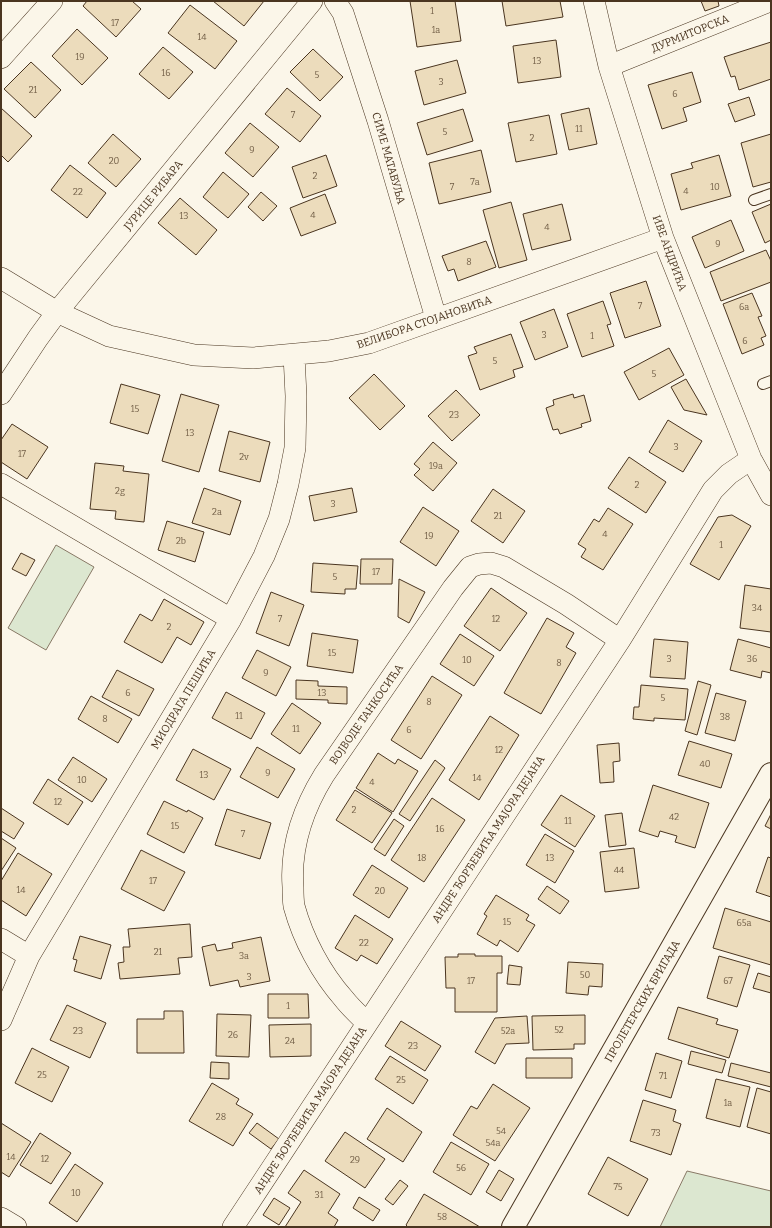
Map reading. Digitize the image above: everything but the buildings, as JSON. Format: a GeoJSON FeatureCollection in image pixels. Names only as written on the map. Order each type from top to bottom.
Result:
{"type":"FeatureCollection","features":[{"type":"Feature","properties":{"kind":"street"},"geometry":{"type":"LineString","coordinates":[[1,58],[52,1]]}},
{"type":"Feature","properties":{"kind":"street","name":"ЈУРИЦЕ РИБАРА"},"geometry":{"type":"LineString","coordinates":[[1,394],[57,312],[312,1]]}},
{"type":"Feature","properties":{"kind":"street","name":"СИМЕ МАТАВУЉА"},"geometry":{"type":"LineString","coordinates":[[335,1],[343,13],[378,121],[436,318]]}},
{"type":"Feature","properties":{"kind":"street","name":"ИВЕ АНДРИЋА"},"geometry":{"type":"LineString","coordinates":[[594,1],[609,66],[663,238],[751,459],[771,495]]}},
{"type":"Feature","properties":{"kind":"street","name":"ДУРМИТОРСКА"},"geometry":{"type":"LineString","coordinates":[[609,66],[770,1]]}},
{"type":"Feature","properties":{"kind":"street","name":"ВЕЛИБОРА СТОЈАНОВИЋА"},"geometry":{"type":"LineString","coordinates":[[1,278],[57,312],[109,336],[194,355],[253,358],[329,351],[369,343],[663,238]]}},
{"type":"Feature","properties":{"kind":"street","name":"МИОДРАГА ПЕШИЋА"},"geometry":{"type":"LineString","coordinates":[[1,1020],[30,956],[231,619],[264,556],[279,519],[295,448],[296,396],[294,355]]}},
{"type":"Feature","properties":{"kind":"street","name":"АНДРЕ ЂОРЂЕВИЋА МАЈОРА ДЕЈАНА"},"geometry":{"type":"LineString","coordinates":[[233,1227],[620,640],[713,490],[729,474],[751,459]]}},
{"type":"Feature","properties":{"kind":"street"},"geometry":{"type":"LineString","coordinates":[[1,484],[231,619]]}},
{"type":"Feature","properties":{"kind":"street","name":"ВОЈВОДЕ ТАНКОСИЋА"},"geometry":{"type":"LineString","coordinates":[[367,1023],[344,1000],[328,978],[307,942],[294,904],[292,874],[296,843],[302,820],[312,794],[324,775],[453,588],[470,567],[479,564],[491,563],[504,567],[566,604],[620,640]]}},
{"type":"Feature","properties":{"kind":"street","name":"ПРОЛЕТЕРСКИХ БРИГАДА"},"geometry":{"type":"LineString","coordinates":[[513,1227],[771,774]]}},
{"type":"Feature","properties":{"kind":"street"},"geometry":{"type":"LineString","coordinates":[[1,939],[30,956]]}},
{"type":"Feature","properties":{"kind":"street"},"geometry":{"type":"LineString","coordinates":[[1,1218],[16,1227]]}},
{"type":"Feature","properties":{"kind":"lane"},"geometry":{"type":"LineString","coordinates":[[754,200],[771,194]]}},
{"type":"Feature","properties":{"kind":"green space"},"geometry":{"type":"Polygon","coordinates":[[[56,545],[94,567],[46,650],[8,628],[56,545]]]}},
{"type":"Feature","properties":{"kind":"green space"},"geometry":{"type":"Polygon","coordinates":[[[687,1171],[771,1191],[771,1227],[660,1227],[687,1171]]]}}]}
